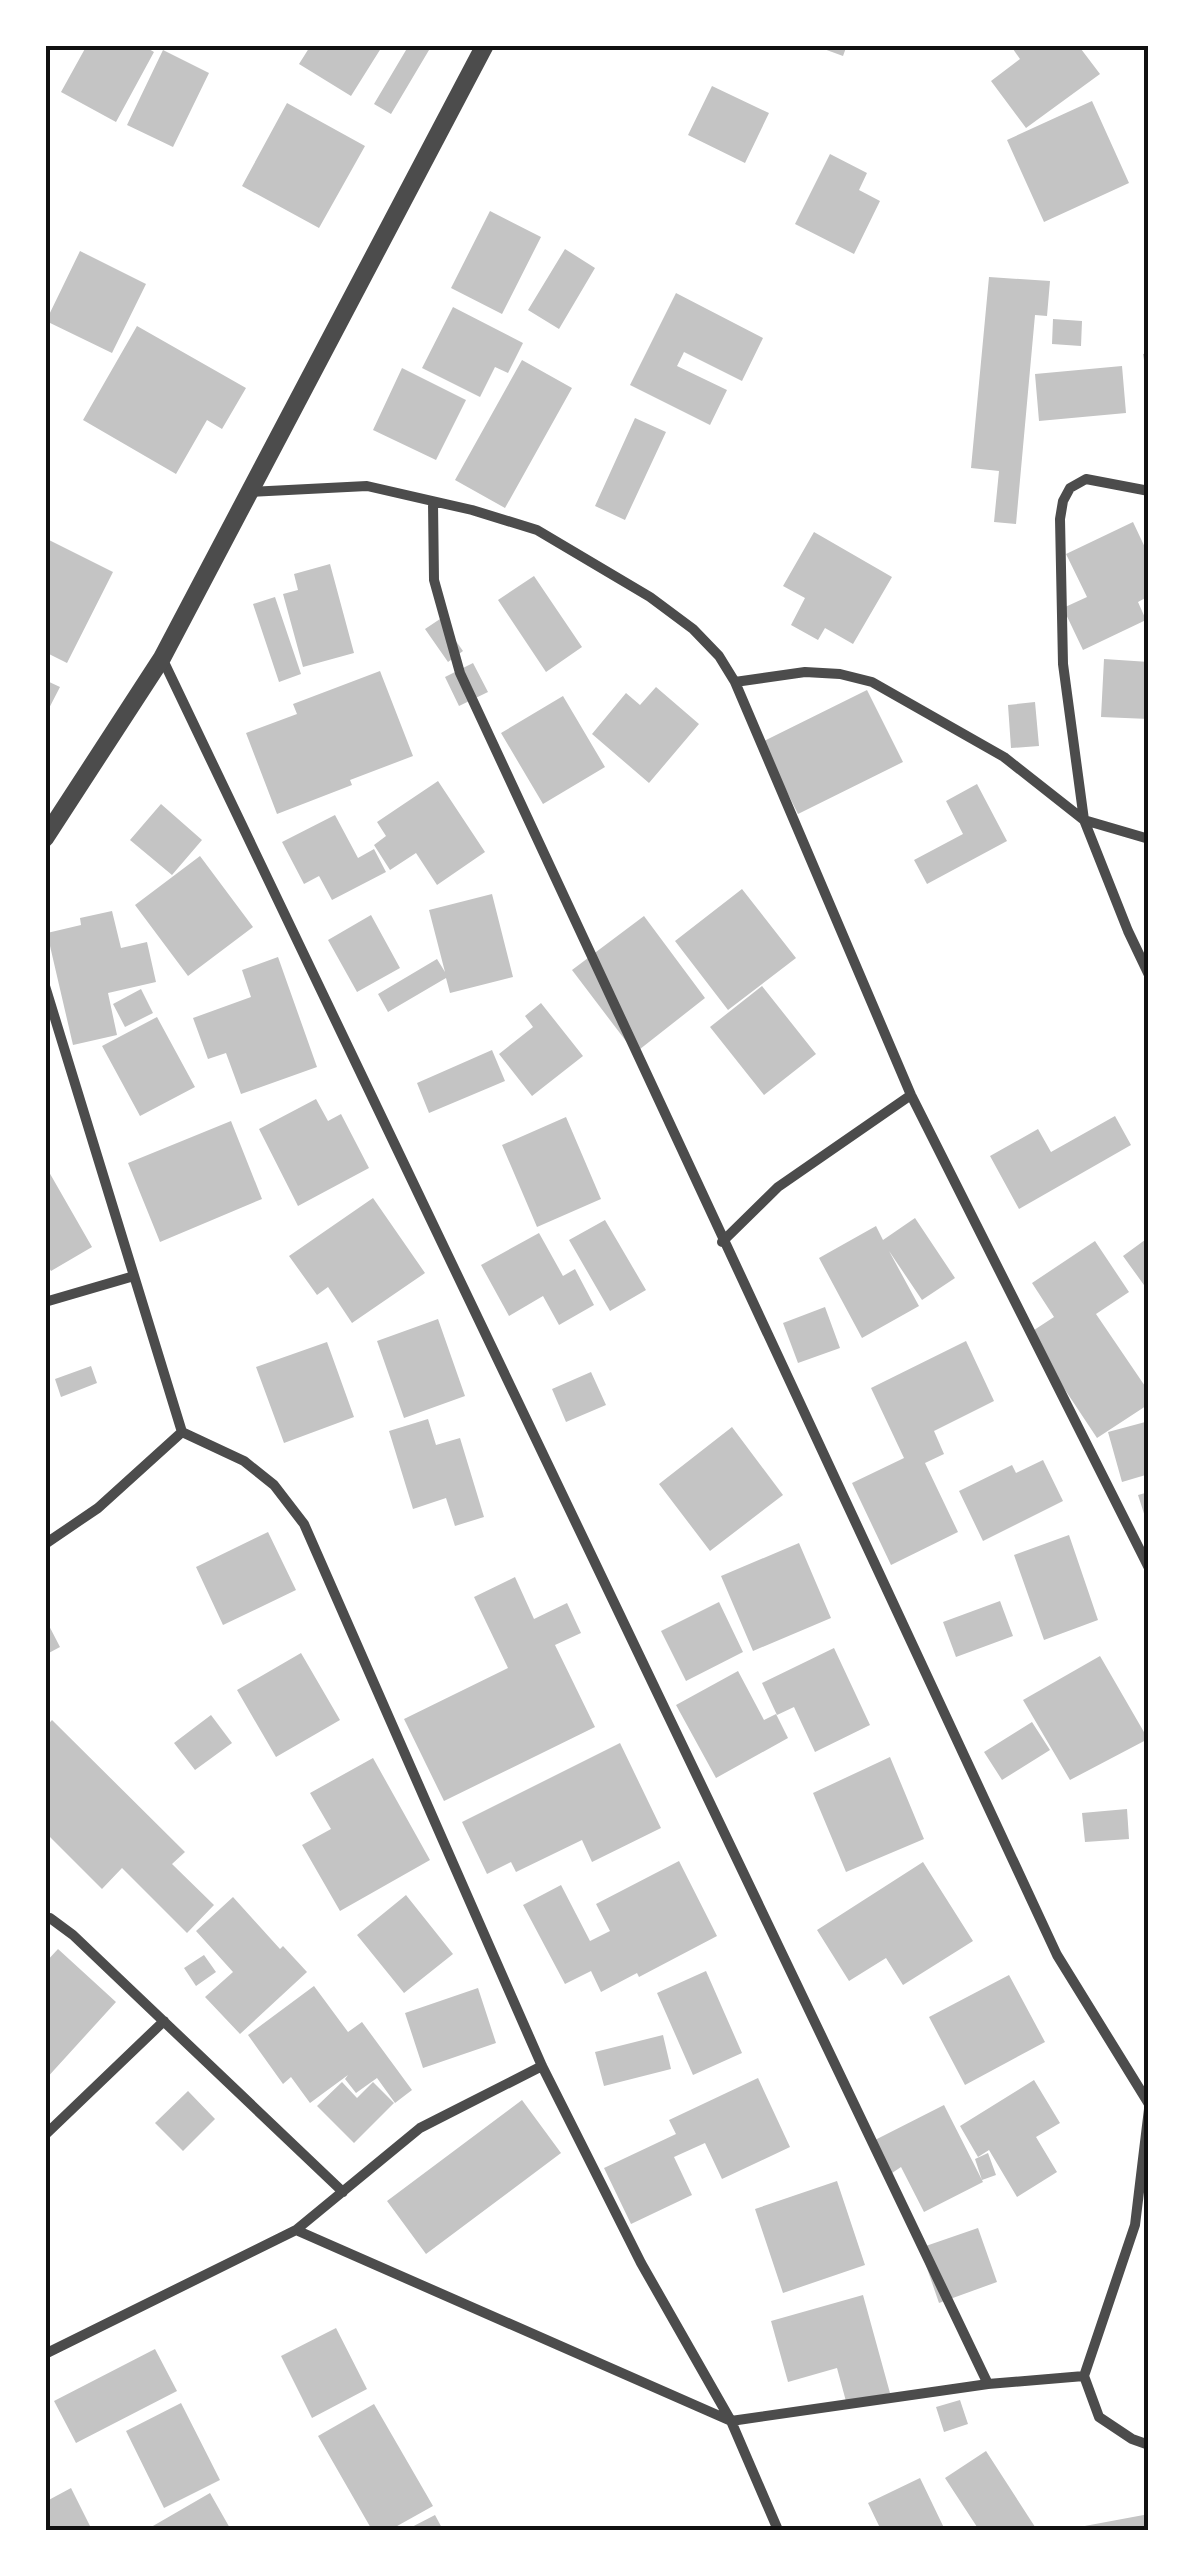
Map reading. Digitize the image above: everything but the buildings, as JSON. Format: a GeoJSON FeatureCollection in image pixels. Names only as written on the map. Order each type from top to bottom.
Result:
{"type":"FeatureCollection","features":[{"type":"Feature","properties":{"kind":"street"},"geometry":{"type":"LineString","coordinates":[[45,838],[162,658],[485,45]]}},
{"type":"Feature","properties":{"kind":"street"},"geometry":{"type":"LineString","coordinates":[[1149,491],[1086,479],[1070,488],[1063,501],[1058,548],[1063,664],[1084,820],[1149,975]]}},
{"type":"Feature","properties":{"kind":"street"},"geometry":{"type":"LineString","coordinates":[[251,492],[367,486],[472,510],[537,530],[634,587],[693,629],[719,656],[735,682],[911,1095],[1149,1568]]}},
{"type":"Feature","properties":{"kind":"street"},"geometry":{"type":"LineString","coordinates":[[433,503],[434,580],[460,674],[1057,1955],[1149,2106],[1136,2225],[1084,2376],[1099,2417],[1132,2440],[1149,2445]]}},
{"type":"Feature","properties":{"kind":"street"},"geometry":{"type":"LineString","coordinates":[[162,658],[988,2384]]}},
{"type":"Feature","properties":{"kind":"street"},"geometry":{"type":"LineString","coordinates":[[735,682],[805,672],[840,674],[872,682],[1004,757],[1084,820],[1149,840]]}},
{"type":"Feature","properties":{"kind":"street"},"geometry":{"type":"LineString","coordinates":[[45,986],[182,1432],[244,1461],[274,1485],[304,1524],[542,2066],[642,2264],[731,2422],[778,2530]]}},
{"type":"Feature","properties":{"kind":"street"},"geometry":{"type":"LineString","coordinates":[[722,1242],[778,1187],[911,1095]]}},
{"type":"Feature","properties":{"kind":"street"},"geometry":{"type":"LineString","coordinates":[[45,1302],[134,1276]]}},
{"type":"Feature","properties":{"kind":"street"},"geometry":{"type":"LineString","coordinates":[[45,1544],[98,1508],[182,1432]]}},
{"type":"Feature","properties":{"kind":"street"},"geometry":{"type":"LineString","coordinates":[[45,1919],[50,1918],[74,1935],[342,2192]]}},
{"type":"Feature","properties":{"kind":"street"},"geometry":{"type":"LineString","coordinates":[[45,2135],[164,2021]]}},
{"type":"Feature","properties":{"kind":"street"},"geometry":{"type":"LineString","coordinates":[[45,2354],[296,2230],[420,2128],[542,2066]]}},
{"type":"Feature","properties":{"kind":"street"},"geometry":{"type":"LineString","coordinates":[[1136,2225],[1149,2222]]}},
{"type":"Feature","properties":{"kind":"street"},"geometry":{"type":"LineString","coordinates":[[296,2230],[731,2422],[988,2384],[1084,2376]]}}]}
